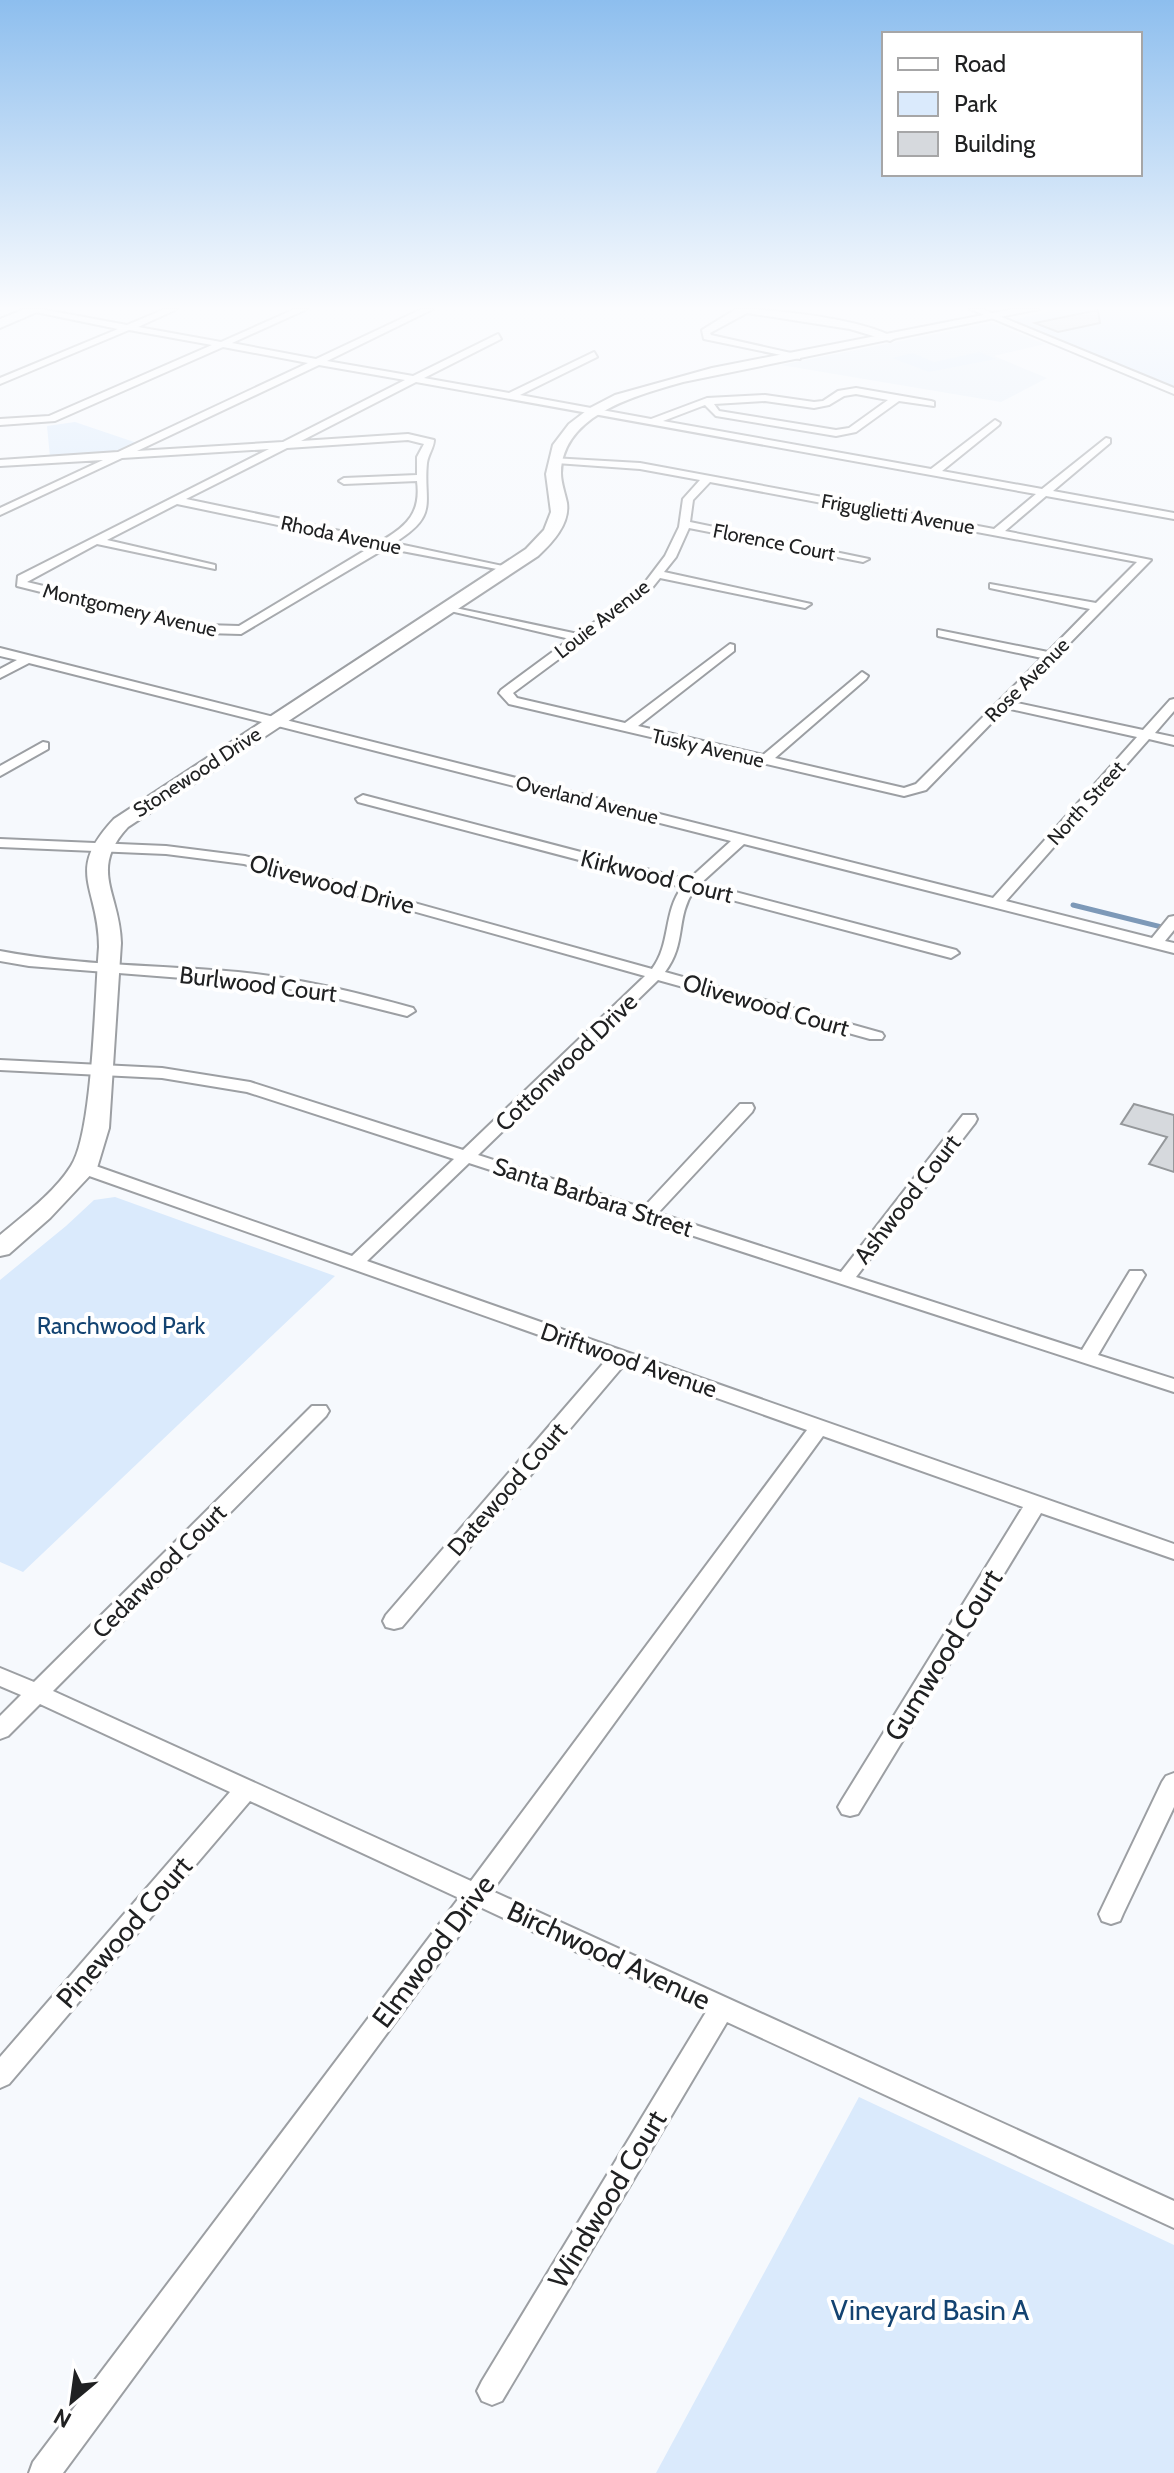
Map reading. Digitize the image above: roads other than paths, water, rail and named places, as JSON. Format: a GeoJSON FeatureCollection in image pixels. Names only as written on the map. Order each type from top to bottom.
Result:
{"type":"FeatureCollection","features":[{"type":"Feature","properties":{"kind":"street"},"geometry":{"type":"LineString","coordinates":[[0,512],[186,424]]}},
{"type":"Feature","properties":{"kind":"street"},"geometry":{"type":"LineString","coordinates":[[94,540],[321,424]]}},
{"type":"Feature","properties":{"kind":"street"},"geometry":{"type":"LineString","coordinates":[[556,460],[567,435],[580,424]]}},
{"type":"Feature","properties":{"kind":"street"},"geometry":{"type":"LineString","coordinates":[[664,424],[1174,516]]}},
{"type":"Feature","properties":{"kind":"street"},"geometry":{"type":"LineString","coordinates":[[735,437],[753,424]]}},
{"type":"Feature","properties":{"kind":"street"},"geometry":{"type":"LineString","coordinates":[[787,424],[843,433],[856,424]]}},
{"type":"Feature","properties":{"kind":"street"},"geometry":{"type":"LineString","coordinates":[[933,473],[993,424]]}},
{"type":"Feature","properties":{"kind":"street"},"geometry":{"type":"LineString","coordinates":[[0,463],[282,444],[408,437],[425,439],[430,446],[423,457],[427,496],[423,508],[416,522],[387,545]]}},
{"type":"Feature","properties":{"kind":"street"},"geometry":{"type":"LineString","coordinates":[[997,532],[1106,441]]}},
{"type":"Feature","properties":{"kind":"street","name":"Friguglietti Avenue"},"geometry":{"type":"LineString","coordinates":[[556,460],[631,465],[1145,560]]}},
{"type":"Feature","properties":{"kind":"street","name":"Stonewood Drive"},"geometry":{"type":"LineString","coordinates":[[100,849],[113,831],[131,815],[508,570],[538,547],[555,525],[559,511],[553,473],[556,460]]}},
{"type":"Feature","properties":{"kind":"street"},"geometry":{"type":"LineString","coordinates":[[344,481],[424,478]]}},
{"type":"Feature","properties":{"kind":"street","name":"Louie Avenue"},"geometry":{"type":"LineString","coordinates":[[513,701],[505,693],[619,611],[658,574],[670,557],[684,524],[688,499],[707,479]]}},
{"type":"Feature","properties":{"kind":"street","name":"Rhoda Avenue"},"geometry":{"type":"LineString","coordinates":[[174,500],[508,570]]}},
{"type":"Feature","properties":{"kind":"street","name":"Florence Court"},"geometry":{"type":"LineString","coordinates":[[684,524],[863,559]]}},
{"type":"Feature","properties":{"kind":"street"},"geometry":{"type":"LineString","coordinates":[[94,540],[211,567]]}},
{"type":"Feature","properties":{"kind":"street","name":"Montgomery Avenue"},"geometry":{"type":"LineString","coordinates":[[94,540],[28,574],[22,578],[21,584],[205,629],[241,630],[387,545]]}},
{"type":"Feature","properties":{"kind":"street","name":"Rose Avenue"},"geometry":{"type":"LineString","coordinates":[[904,792],[921,787],[1145,560]]}},
{"type":"Feature","properties":{"kind":"street"},"geometry":{"type":"LineString","coordinates":[[658,574],[805,604]]}},
{"type":"Feature","properties":{"kind":"street"},"geometry":{"type":"LineString","coordinates":[[994,586],[1099,607]]}},
{"type":"Feature","properties":{"kind":"street"},"geometry":{"type":"LineString","coordinates":[[450,608],[580,638]]}},
{"type":"Feature","properties":{"kind":"street"},"geometry":{"type":"LineString","coordinates":[[942,633],[1050,656]]}},
{"type":"Feature","properties":{"kind":"street"},"geometry":{"type":"LineString","coordinates":[[626,729],[730,648]]}},
{"type":"Feature","properties":{"kind":"street","name":"Overland Avenue"},"geometry":{"type":"LineString","coordinates":[[0,652],[1174,948]]}},
{"type":"Feature","properties":{"kind":"street"},"geometry":{"type":"LineString","coordinates":[[0,674],[28,659]]}},
{"type":"Feature","properties":{"kind":"street"},"geometry":{"type":"LineString","coordinates":[[764,761],[862,676]]}},
{"type":"Feature","properties":{"kind":"street","name":"Tusky Avenue"},"geometry":{"type":"LineString","coordinates":[[513,701],[904,792]]}},
{"type":"Feature","properties":{"kind":"street","name":"North Street"},"geometry":{"type":"LineString","coordinates":[[997,903],[1174,703]]}},
{"type":"Feature","properties":{"kind":"street"},"geometry":{"type":"LineString","coordinates":[[1003,704],[1174,741]]}},
{"type":"Feature","properties":{"kind":"street"},"geometry":{"type":"LineString","coordinates":[[0,772],[43,746]]}},
{"type":"Feature","properties":{"kind":"street","name":"Kirkwood Court"},"geometry":{"type":"LineString","coordinates":[[363,799],[951,953]]}},
{"type":"Feature","properties":{"kind":"street","name":"Cottonwood Drive"},"geometry":{"type":"LineString","coordinates":[[354,1264],[656,974],[673,948],[677,909],[692,885],[741,839]]}},
{"type":"Feature","properties":{"kind":"street","name":"Olivewood Drive"},"geometry":{"type":"LineString","coordinates":[[0,843],[166,850],[245,860],[656,974]]}},
{"type":"Feature","properties":{"kind":"street"},"geometry":{"type":"LineString","coordinates":[[0,1248],[41,1213],[84,1168],[97,1128],[108,970],[108,917],[94,872],[100,849]]}},
{"type":"Feature","properties":{"kind":"street"},"geometry":{"type":"LineString","coordinates":[[1156,943],[1174,920]]}},
{"type":"Feature","properties":{"kind":"street","name":"Burlwood Court"},"geometry":{"type":"LineString","coordinates":[[0,956],[47,965],[251,978],[333,992],[407,1011]]}},
{"type":"Feature","properties":{"kind":"street","name":"Olivewood Court"},"geometry":{"type":"LineString","coordinates":[[656,974],[876,1036]]}},
{"type":"Feature","properties":{"kind":"street","name":"Santa Barbara Street"},"geometry":{"type":"LineString","coordinates":[[0,1065],[162,1073],[250,1087],[1174,1386]]}},
{"type":"Feature","properties":{"kind":"street"},"geometry":{"type":"LineString","coordinates":[[646,1215],[746,1108]]}},
{"type":"Feature","properties":{"kind":"street","name":"Ashwood Court"},"geometry":{"type":"LineString","coordinates":[[845,1279],[969,1119]]}},
{"type":"Feature","properties":{"kind":"street","name":"Driftwood Avenue"},"geometry":{"type":"LineString","coordinates":[[84,1168],[1174,1552]]}},
{"type":"Feature","properties":{"kind":"street"},"geometry":{"type":"LineString","coordinates":[[1087,1358],[1136,1275]]}},
{"type":"Feature","properties":{"kind":"street","name":"Datewood Court"},"geometry":{"type":"LineString","coordinates":[[394,1621],[620,1357]]}},
{"type":"Feature","properties":{"kind":"street","name":"Cedarwood Court"},"geometry":{"type":"LineString","coordinates":[[0,1730],[319,1411]]}},
{"type":"Feature","properties":{"kind":"street","name":"Elmwood Drive"},"geometry":{"type":"LineString","coordinates":[[44,2473],[477,1894],[819,1427]]}},
{"type":"Feature","properties":{"kind":"street","name":"Gumwood Court"},"geometry":{"type":"LineString","coordinates":[[850,1807],[1036,1503]]}},
{"type":"Feature","properties":{"kind":"street","name":"Birchwood Avenue"},"geometry":{"type":"LineString","coordinates":[[0,1676],[1174,2215]]}},
{"type":"Feature","properties":{"kind":"street"},"geometry":{"type":"LineString","coordinates":[[1111,1914],[1174,1782]]}},
{"type":"Feature","properties":{"kind":"street","name":"Pinewood Court"},"geometry":{"type":"LineString","coordinates":[[0,2076],[247,1789]]}},
{"type":"Feature","properties":{"kind":"street","name":"Windwood Court"},"geometry":{"type":"LineString","coordinates":[[492,2391],[722,2008]]}},
{"type":"Feature","properties":{"kind":"waterway"},"geometry":{"type":"LineString","coordinates":[[1073,905],[1174,930]]}},
{"type":"Feature","properties":{"kind":"park label","name":"Ranchwood Park"},"geometry":{"type":"Point","coordinates":[121,1325]}},
{"type":"Feature","properties":{"kind":"park label","name":"Vineyard Basin A"},"geometry":{"type":"Point","coordinates":[930,2310]}}]}
